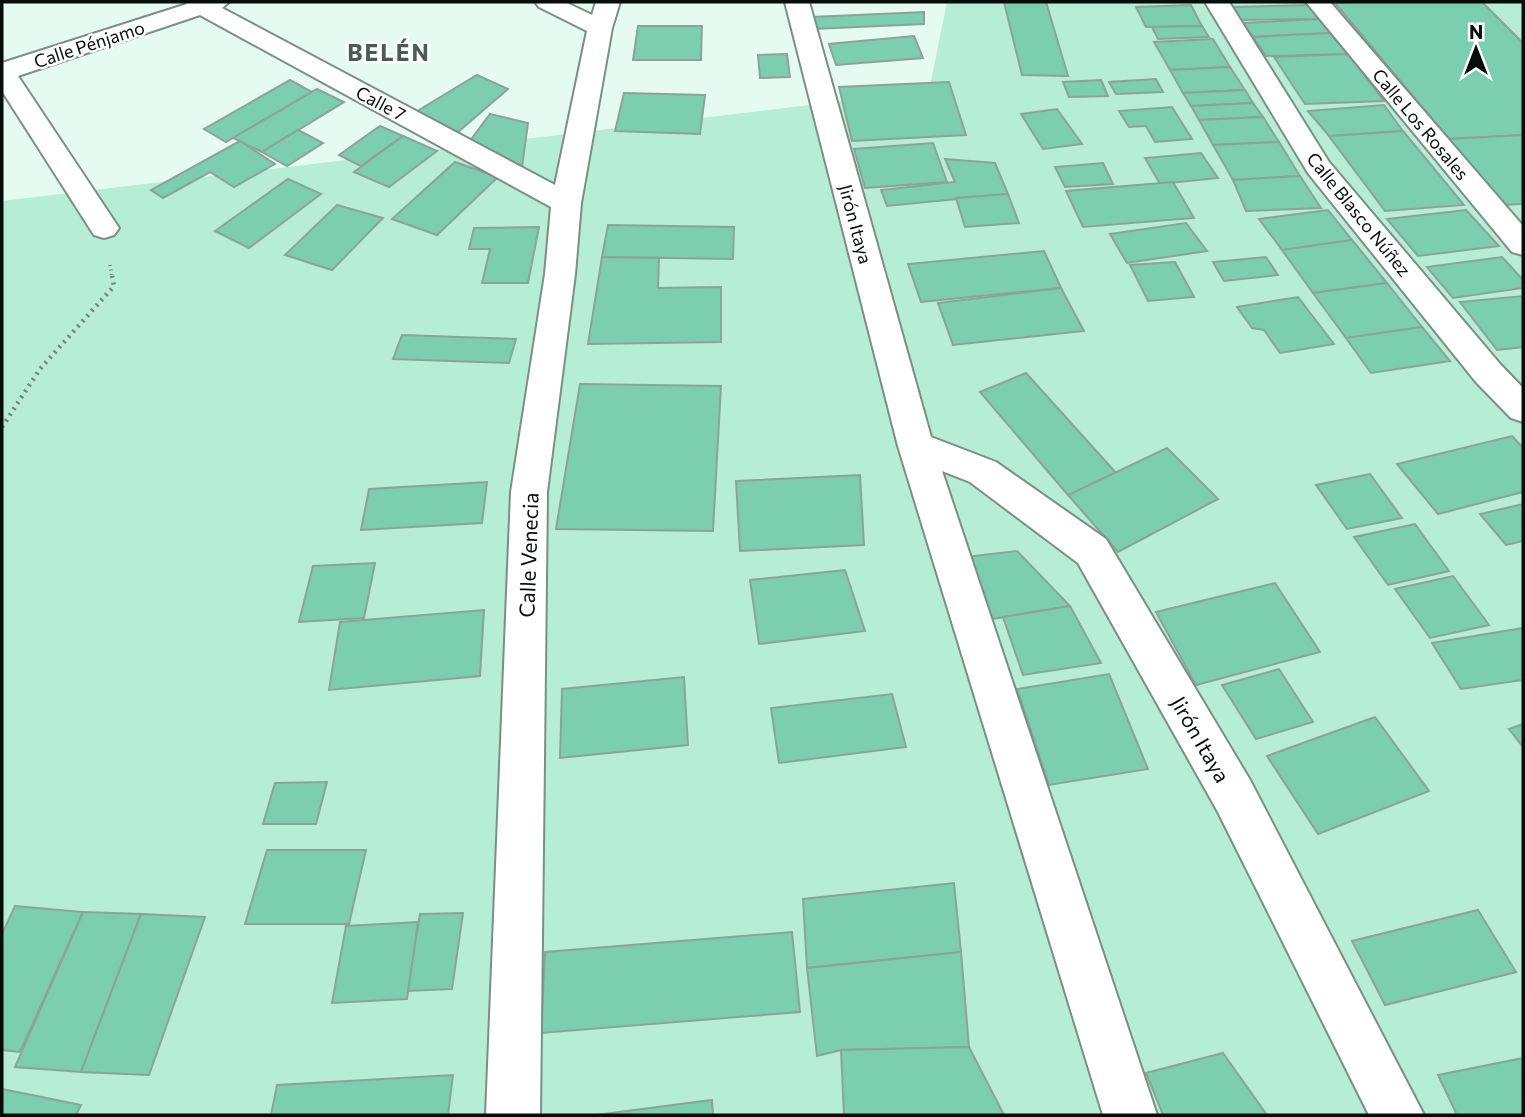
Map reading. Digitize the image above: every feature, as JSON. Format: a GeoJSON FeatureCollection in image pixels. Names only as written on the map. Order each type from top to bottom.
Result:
{"type":"FeatureCollection","features":[{"type":"Feature","properties":{"kind":"street"},"geometry":{"type":"LineString","coordinates":[[547,2],[604,15]]}},
{"type":"Feature","properties":{"kind":"street","name":"Jirón Itaya"},"geometry":{"type":"LineString","coordinates":[[797,2],[916,446],[1130,1115]]}},
{"type":"Feature","properties":{"kind":"street","name":"Calle Blasco Núñez"},"geometry":{"type":"LineString","coordinates":[[1217,2],[1318,167],[1488,373],[1523,409]]}},
{"type":"Feature","properties":{"kind":"street","name":"Calle Los Rosales"},"geometry":{"type":"LineString","coordinates":[[1318,2],[1523,245]]}},
{"type":"Feature","properties":{"kind":"street","name":"Calle Pénjamo"},"geometry":{"type":"LineString","coordinates":[[2,72],[205,4]]}},
{"type":"Feature","properties":{"kind":"street","name":"Calle 7"},"geometry":{"type":"LineString","coordinates":[[205,4],[566,203]]}},
{"type":"Feature","properties":{"kind":"street","name":"Calle Venecia"},"geometry":{"type":"LineString","coordinates":[[513,1115],[529,492],[560,274],[566,203],[604,15]]}},
{"type":"Feature","properties":{"kind":"street"},"geometry":{"type":"LineString","coordinates":[[2,72],[104,228]]}},
{"type":"Feature","properties":{"kind":"street"},"geometry":{"type":"LineString","coordinates":[[1488,373],[1523,368]]}},
{"type":"Feature","properties":{"kind":"street","name":"Jirón Itaya"},"geometry":{"type":"LineString","coordinates":[[916,446],[983,472],[1092,551],[1234,796],[1397,1115]]}},
{"type":"Feature","properties":{"kind":"path"},"geometry":{"type":"LineString","coordinates":[[2,427],[40,369],[114,286],[104,228]]}},
{"type":"Feature","properties":{"kind":"green space"},"geometry":{"type":"Polygon","coordinates":[[[947,2],[1523,2],[1523,1115],[2,1115],[2,201],[929,91],[947,2]]]}},
{"type":"Feature","properties":{"kind":"building"},"geometry":{"type":"Polygon","coordinates":[[[1004,2],[1046,2],[1068,76],[1022,75],[1004,2]]]}},
{"type":"Feature","properties":{"kind":"building"},"geometry":{"type":"Polygon","coordinates":[[[1482,2],[1523,43],[1523,135],[1449,139],[1335,3],[1482,2]]]}},
{"type":"Feature","properties":{"kind":"building"},"geometry":{"type":"Polygon","coordinates":[[[1191,5],[1202,26],[1146,27],[1136,7],[1191,5]]]}},
{"type":"Feature","properties":{"kind":"building"},"geometry":{"type":"Polygon","coordinates":[[[1310,5],[1319,19],[1239,20],[1232,7],[1310,5]]]}},
{"type":"Feature","properties":{"kind":"building"},"geometry":{"type":"Polygon","coordinates":[[[924,12],[924,24],[814,29],[811,17],[924,12]]]}},
{"type":"Feature","properties":{"kind":"building"},"geometry":{"type":"Polygon","coordinates":[[[1319,19],[1330,33],[1253,37],[1243,23],[1319,19]]]}},
{"type":"Feature","properties":{"kind":"building"},"geometry":{"type":"Polygon","coordinates":[[[638,26],[702,26],[701,60],[633,60],[638,26]]]}},
{"type":"Feature","properties":{"kind":"building"},"geometry":{"type":"Polygon","coordinates":[[[1202,26],[1209,37],[1158,39],[1152,27],[1202,26]]]}},
{"type":"Feature","properties":{"kind":"building"},"geometry":{"type":"Polygon","coordinates":[[[1330,33],[1348,54],[1266,56],[1253,37],[1330,33]]]}},
{"type":"Feature","properties":{"kind":"building"},"geometry":{"type":"Polygon","coordinates":[[[914,36],[923,58],[836,65],[829,44],[914,36]]]}},
{"type":"Feature","properties":{"kind":"building"},"geometry":{"type":"Polygon","coordinates":[[[1213,39],[1230,67],[1170,70],[1154,42],[1213,39]]]}},
{"type":"Feature","properties":{"kind":"building"},"geometry":{"type":"Polygon","coordinates":[[[787,54],[790,77],[760,78],[758,55],[787,54]]]}},
{"type":"Feature","properties":{"kind":"building"},"geometry":{"type":"Polygon","coordinates":[[[1348,54],[1384,101],[1305,104],[1274,57],[1348,54]]]}},
{"type":"Feature","properties":{"kind":"building"},"geometry":{"type":"Polygon","coordinates":[[[1230,67],[1245,90],[1183,93],[1170,70],[1230,67]]]}},
{"type":"Feature","properties":{"kind":"building"},"geometry":{"type":"Polygon","coordinates":[[[477,75],[508,89],[458,132],[414,113],[477,75]]]}},
{"type":"Feature","properties":{"kind":"building"},"geometry":{"type":"Polygon","coordinates":[[[1156,79],[1163,92],[1116,94],[1109,82],[1156,79]]]}},
{"type":"Feature","properties":{"kind":"building"},"geometry":{"type":"Polygon","coordinates":[[[290,80],[312,92],[226,142],[204,129],[290,80]]]}},
{"type":"Feature","properties":{"kind":"building"},"geometry":{"type":"Polygon","coordinates":[[[1101,80],[1108,96],[1069,97],[1063,82],[1101,80]]]}},
{"type":"Feature","properties":{"kind":"building"},"geometry":{"type":"Polygon","coordinates":[[[949,82],[966,135],[852,141],[839,87],[949,82]]]}},
{"type":"Feature","properties":{"kind":"building"},"geometry":{"type":"Polygon","coordinates":[[[317,89],[344,102],[262,152],[233,138],[317,89]]]}},
{"type":"Feature","properties":{"kind":"building"},"geometry":{"type":"Polygon","coordinates":[[[1245,90],[1253,103],[1191,106],[1183,93],[1245,90]]]}},
{"type":"Feature","properties":{"kind":"building"},"geometry":{"type":"Polygon","coordinates":[[[624,93],[705,95],[700,134],[615,131],[624,93]]]}},
{"type":"Feature","properties":{"kind":"building"},"geometry":{"type":"Polygon","coordinates":[[[1253,103],[1263,117],[1199,120],[1191,106],[1253,103]]]}},
{"type":"Feature","properties":{"kind":"building"},"geometry":{"type":"Polygon","coordinates":[[[1384,105],[1403,131],[1329,136],[1308,111],[1384,105]]]}},
{"type":"Feature","properties":{"kind":"building"},"geometry":{"type":"Polygon","coordinates":[[[1172,107],[1192,139],[1155,142],[1146,126],[1129,127],[1119,111],[1172,107]]]}},
{"type":"Feature","properties":{"kind":"building"},"geometry":{"type":"Polygon","coordinates":[[[1057,109],[1082,144],[1043,149],[1021,114],[1057,109]]]}},
{"type":"Feature","properties":{"kind":"building"},"geometry":{"type":"Polygon","coordinates":[[[490,114],[528,123],[522,167],[470,141],[490,114]]]}},
{"type":"Feature","properties":{"kind":"building"},"geometry":{"type":"Polygon","coordinates":[[[1263,117],[1279,142],[1213,145],[1199,120],[1263,117]]]}},
{"type":"Feature","properties":{"kind":"building"},"geometry":{"type":"Polygon","coordinates":[[[380,126],[403,136],[361,166],[339,155],[380,126]]]}},
{"type":"Feature","properties":{"kind":"building"},"geometry":{"type":"Polygon","coordinates":[[[298,130],[323,143],[287,166],[262,152],[298,130]]]}},
{"type":"Feature","properties":{"kind":"building"},"geometry":{"type":"Polygon","coordinates":[[[1403,131],[1464,205],[1385,211],[1329,136],[1403,131]]]}},
{"type":"Feature","properties":{"kind":"building"},"geometry":{"type":"Polygon","coordinates":[[[1523,135],[1523,204],[1502,205],[1449,139],[1523,135]]]}},
{"type":"Feature","properties":{"kind":"building"},"geometry":{"type":"Polygon","coordinates":[[[403,136],[437,151],[389,187],[354,172],[403,136]]]}},
{"type":"Feature","properties":{"kind":"building"},"geometry":{"type":"Polygon","coordinates":[[[240,141],[275,164],[234,187],[210,172],[163,198],[151,190],[240,141]]]}},
{"type":"Feature","properties":{"kind":"building"},"geometry":{"type":"Polygon","coordinates":[[[1279,142],[1300,176],[1233,180],[1213,145],[1279,142]]]}},
{"type":"Feature","properties":{"kind":"building"},"geometry":{"type":"Polygon","coordinates":[[[933,143],[947,182],[865,188],[854,149],[933,143]]]}},
{"type":"Feature","properties":{"kind":"building"},"geometry":{"type":"Polygon","coordinates":[[[1201,153],[1218,178],[1160,184],[1145,158],[1201,153]]]}},
{"type":"Feature","properties":{"kind":"building"},"geometry":{"type":"Polygon","coordinates":[[[945,159],[995,163],[1008,194],[887,206],[881,190],[955,182],[945,159]]]}},
{"type":"Feature","properties":{"kind":"building"},"geometry":{"type":"Polygon","coordinates":[[[455,162],[498,177],[437,235],[392,219],[455,162]]]}},
{"type":"Feature","properties":{"kind":"building"},"geometry":{"type":"Polygon","coordinates":[[[1103,163],[1113,184],[1065,187],[1055,167],[1103,163]]]}},
{"type":"Feature","properties":{"kind":"building"},"geometry":{"type":"Polygon","coordinates":[[[1300,176],[1321,208],[1246,211],[1233,180],[1300,176]]]}},
{"type":"Feature","properties":{"kind":"building"},"geometry":{"type":"Polygon","coordinates":[[[288,179],[321,194],[249,248],[215,231],[288,179]]]}},
{"type":"Feature","properties":{"kind":"building"},"geometry":{"type":"Polygon","coordinates":[[[1173,182],[1194,218],[1083,227],[1066,191],[1173,182]]]}},
{"type":"Feature","properties":{"kind":"building"},"geometry":{"type":"Polygon","coordinates":[[[1008,194],[1019,223],[965,227],[956,198],[1008,194]]]}},
{"type":"Feature","properties":{"kind":"building"},"geometry":{"type":"Polygon","coordinates":[[[337,205],[383,218],[332,270],[285,255],[337,205]]]}},
{"type":"Feature","properties":{"kind":"building"},"geometry":{"type":"Polygon","coordinates":[[[1328,210],[1352,240],[1282,250],[1259,219],[1328,210]]]}},
{"type":"Feature","properties":{"kind":"building"},"geometry":{"type":"Polygon","coordinates":[[[1466,210],[1499,246],[1418,256],[1387,219],[1466,210]]]}},
{"type":"Feature","properties":{"kind":"building"},"geometry":{"type":"Polygon","coordinates":[[[1186,223],[1207,251],[1127,263],[1110,234],[1186,223]]]}},
{"type":"Feature","properties":{"kind":"building"},"geometry":{"type":"Polygon","coordinates":[[[608,225],[734,227],[733,259],[602,257],[608,225]]]}},
{"type":"Feature","properties":{"kind":"building"},"geometry":{"type":"Polygon","coordinates":[[[539,227],[528,283],[482,283],[490,249],[469,249],[474,228],[539,227]]]}},
{"type":"Feature","properties":{"kind":"building"},"geometry":{"type":"Polygon","coordinates":[[[1352,240],[1387,283],[1313,293],[1282,250],[1352,240]]]}},
{"type":"Feature","properties":{"kind":"building"},"geometry":{"type":"Polygon","coordinates":[[[1044,251],[1061,288],[921,302],[908,264],[1044,251]]]}},
{"type":"Feature","properties":{"kind":"building"},"geometry":{"type":"Polygon","coordinates":[[[602,257],[659,258],[658,288],[721,287],[721,342],[588,344],[602,257]]]}},
{"type":"Feature","properties":{"kind":"building"},"geometry":{"type":"Polygon","coordinates":[[[1266,257],[1278,275],[1224,281],[1213,262],[1266,257]]]}},
{"type":"Feature","properties":{"kind":"building"},"geometry":{"type":"Polygon","coordinates":[[[1502,257],[1523,280],[1523,288],[1453,298],[1427,267],[1502,257]]]}},
{"type":"Feature","properties":{"kind":"building"},"geometry":{"type":"Polygon","coordinates":[[[1175,262],[1194,297],[1148,301],[1130,265],[1175,262]]]}},
{"type":"Feature","properties":{"kind":"building"},"geometry":{"type":"Polygon","coordinates":[[[1387,283],[1422,327],[1346,338],[1313,293],[1387,283]]]}},
{"type":"Feature","properties":{"kind":"building"},"geometry":{"type":"Polygon","coordinates":[[[1061,288],[1084,331],[953,345],[938,303],[1061,288]]]}},
{"type":"Feature","properties":{"kind":"building"},"geometry":{"type":"Polygon","coordinates":[[[1523,296],[1523,347],[1497,350],[1460,302],[1523,296]]]}},
{"type":"Feature","properties":{"kind":"building"},"geometry":{"type":"Polygon","coordinates":[[[1298,297],[1334,344],[1280,353],[1264,330],[1252,328],[1237,307],[1298,297]]]}},
{"type":"Feature","properties":{"kind":"building"},"geometry":{"type":"Polygon","coordinates":[[[1422,327],[1450,361],[1371,373],[1346,338],[1422,327]]]}},
{"type":"Feature","properties":{"kind":"building"},"geometry":{"type":"Polygon","coordinates":[[[402,335],[516,339],[509,363],[393,359],[402,335]]]}},
{"type":"Feature","properties":{"kind":"building"},"geometry":{"type":"Polygon","coordinates":[[[1026,373],[1117,474],[1068,495],[980,392],[1026,373]]]}},
{"type":"Feature","properties":{"kind":"building"},"geometry":{"type":"Polygon","coordinates":[[[580,384],[721,386],[713,531],[556,529],[580,384]]]}},
{"type":"Feature","properties":{"kind":"building"},"geometry":{"type":"Polygon","coordinates":[[[1512,436],[1523,448],[1523,492],[1438,514],[1397,464],[1512,436]]]}},
{"type":"Feature","properties":{"kind":"building"},"geometry":{"type":"Polygon","coordinates":[[[1167,448],[1218,499],[1118,552],[1068,495],[1167,448]]]}},
{"type":"Feature","properties":{"kind":"building"},"geometry":{"type":"Polygon","coordinates":[[[1370,474],[1402,518],[1347,529],[1316,485],[1370,474]]]}},
{"type":"Feature","properties":{"kind":"building"},"geometry":{"type":"Polygon","coordinates":[[[860,475],[864,545],[740,551],[736,481],[860,475]]]}},
{"type":"Feature","properties":{"kind":"building"},"geometry":{"type":"Polygon","coordinates":[[[487,482],[482,523],[361,530],[369,489],[487,482]]]}},
{"type":"Feature","properties":{"kind":"building"},"geometry":{"type":"Polygon","coordinates":[[[1523,504],[1523,541],[1506,545],[1480,514],[1523,504]]]}},
{"type":"Feature","properties":{"kind":"building"},"geometry":{"type":"Polygon","coordinates":[[[1415,524],[1449,571],[1388,585],[1354,537],[1415,524]]]}},
{"type":"Feature","properties":{"kind":"building"},"geometry":{"type":"Polygon","coordinates":[[[1017,551],[1070,606],[974,622],[956,558],[1017,551]]]}},
{"type":"Feature","properties":{"kind":"building"},"geometry":{"type":"Polygon","coordinates":[[[375,563],[364,618],[299,622],[313,566],[375,563]]]}},
{"type":"Feature","properties":{"kind":"building"},"geometry":{"type":"Polygon","coordinates":[[[845,570],[865,631],[759,644],[750,580],[845,570]]]}},
{"type":"Feature","properties":{"kind":"building"},"geometry":{"type":"Polygon","coordinates":[[[1453,576],[1489,625],[1430,638],[1395,589],[1453,576]]]}},
{"type":"Feature","properties":{"kind":"building"},"geometry":{"type":"Polygon","coordinates":[[[1275,583],[1320,652],[1196,685],[1156,612],[1275,583]]]}},
{"type":"Feature","properties":{"kind":"building"},"geometry":{"type":"Polygon","coordinates":[[[1070,606],[1101,663],[1023,675],[1003,617],[1070,606]]]}},
{"type":"Feature","properties":{"kind":"building"},"geometry":{"type":"Polygon","coordinates":[[[484,610],[480,676],[329,690],[340,622],[484,610]]]}},
{"type":"Feature","properties":{"kind":"building"},"geometry":{"type":"Polygon","coordinates":[[[1523,628],[1523,680],[1461,689],[1432,643],[1523,628]]]}},
{"type":"Feature","properties":{"kind":"building"},"geometry":{"type":"Polygon","coordinates":[[[1279,669],[1313,722],[1256,739],[1222,685],[1279,669]]]}},
{"type":"Feature","properties":{"kind":"building"},"geometry":{"type":"Polygon","coordinates":[[[1109,674],[1148,769],[1049,785],[1017,689],[1109,674]]]}},
{"type":"Feature","properties":{"kind":"building"},"geometry":{"type":"Polygon","coordinates":[[[684,677],[688,745],[560,758],[562,689],[684,677]]]}},
{"type":"Feature","properties":{"kind":"building"},"geometry":{"type":"Polygon","coordinates":[[[892,694],[906,747],[779,763],[771,708],[892,694]]]}},
{"type":"Feature","properties":{"kind":"building"},"geometry":{"type":"Polygon","coordinates":[[[1375,717],[1429,791],[1318,834],[1267,756],[1375,717]]]}},
{"type":"Feature","properties":{"kind":"building"},"geometry":{"type":"Polygon","coordinates":[[[1523,724],[1523,747],[1509,729],[1523,724]]]}},
{"type":"Feature","properties":{"kind":"building"},"geometry":{"type":"Polygon","coordinates":[[[327,782],[316,824],[263,824],[275,783],[327,782]]]}},
{"type":"Feature","properties":{"kind":"building"},"geometry":{"type":"Polygon","coordinates":[[[267,850],[366,850],[349,924],[245,924],[267,850]]]}},
{"type":"Feature","properties":{"kind":"building"},"geometry":{"type":"Polygon","coordinates":[[[954,883],[961,952],[807,968],[803,899],[954,883]]]}},
{"type":"Feature","properties":{"kind":"building"},"geometry":{"type":"Polygon","coordinates":[[[15,906],[83,912],[20,1052],[2,1050],[2,934],[15,906]]]}},
{"type":"Feature","properties":{"kind":"building"},"geometry":{"type":"Polygon","coordinates":[[[1478,910],[1516,972],[1385,1005],[1352,941],[1478,910]]]}},
{"type":"Feature","properties":{"kind":"building"},"geometry":{"type":"Polygon","coordinates":[[[83,912],[141,914],[81,1072],[15,1067],[83,912]]]}},
{"type":"Feature","properties":{"kind":"building"},"geometry":{"type":"Polygon","coordinates":[[[463,913],[452,989],[407,991],[420,914],[463,913]]]}},
{"type":"Feature","properties":{"kind":"building"},"geometry":{"type":"Polygon","coordinates":[[[141,914],[205,917],[149,1075],[81,1072],[141,914]]]}},
{"type":"Feature","properties":{"kind":"building"},"geometry":{"type":"Polygon","coordinates":[[[418,922],[407,999],[332,1003],[346,926],[418,922]]]}},
{"type":"Feature","properties":{"kind":"building"},"geometry":{"type":"Polygon","coordinates":[[[792,932],[800,1012],[541,1033],[545,952],[792,932]]]}},
{"type":"Feature","properties":{"kind":"building"},"geometry":{"type":"Polygon","coordinates":[[[961,952],[969,1047],[841,1050],[817,1056],[807,968],[961,952]]]}},
{"type":"Feature","properties":{"kind":"building"},"geometry":{"type":"Polygon","coordinates":[[[969,1047],[1004,1115],[844,1115],[841,1050],[969,1047]]]}},
{"type":"Feature","properties":{"kind":"building"},"geometry":{"type":"Polygon","coordinates":[[[1223,1053],[1267,1115],[1163,1115],[1146,1073],[1223,1053]]]}},
{"type":"Feature","properties":{"kind":"building"},"geometry":{"type":"Polygon","coordinates":[[[1523,1058],[1523,1115],[1457,1115],[1438,1075],[1523,1058]]]}},
{"type":"Feature","properties":{"kind":"building"},"geometry":{"type":"Polygon","coordinates":[[[453,1075],[448,1115],[271,1115],[277,1085],[453,1075]]]}},
{"type":"Feature","properties":{"kind":"building"},"geometry":{"type":"Polygon","coordinates":[[[2,1089],[81,1105],[76,1115],[2,1115],[2,1089]]]}},
{"type":"Feature","properties":{"kind":"building"},"geometry":{"type":"Polygon","coordinates":[[[712,1100],[713,1115],[596,1115],[712,1100]]]}},
{"type":"Feature","properties":{"kind":"district","name":"BELÉN"},"geometry":{"type":"Point","coordinates":[389,52]}}]}
